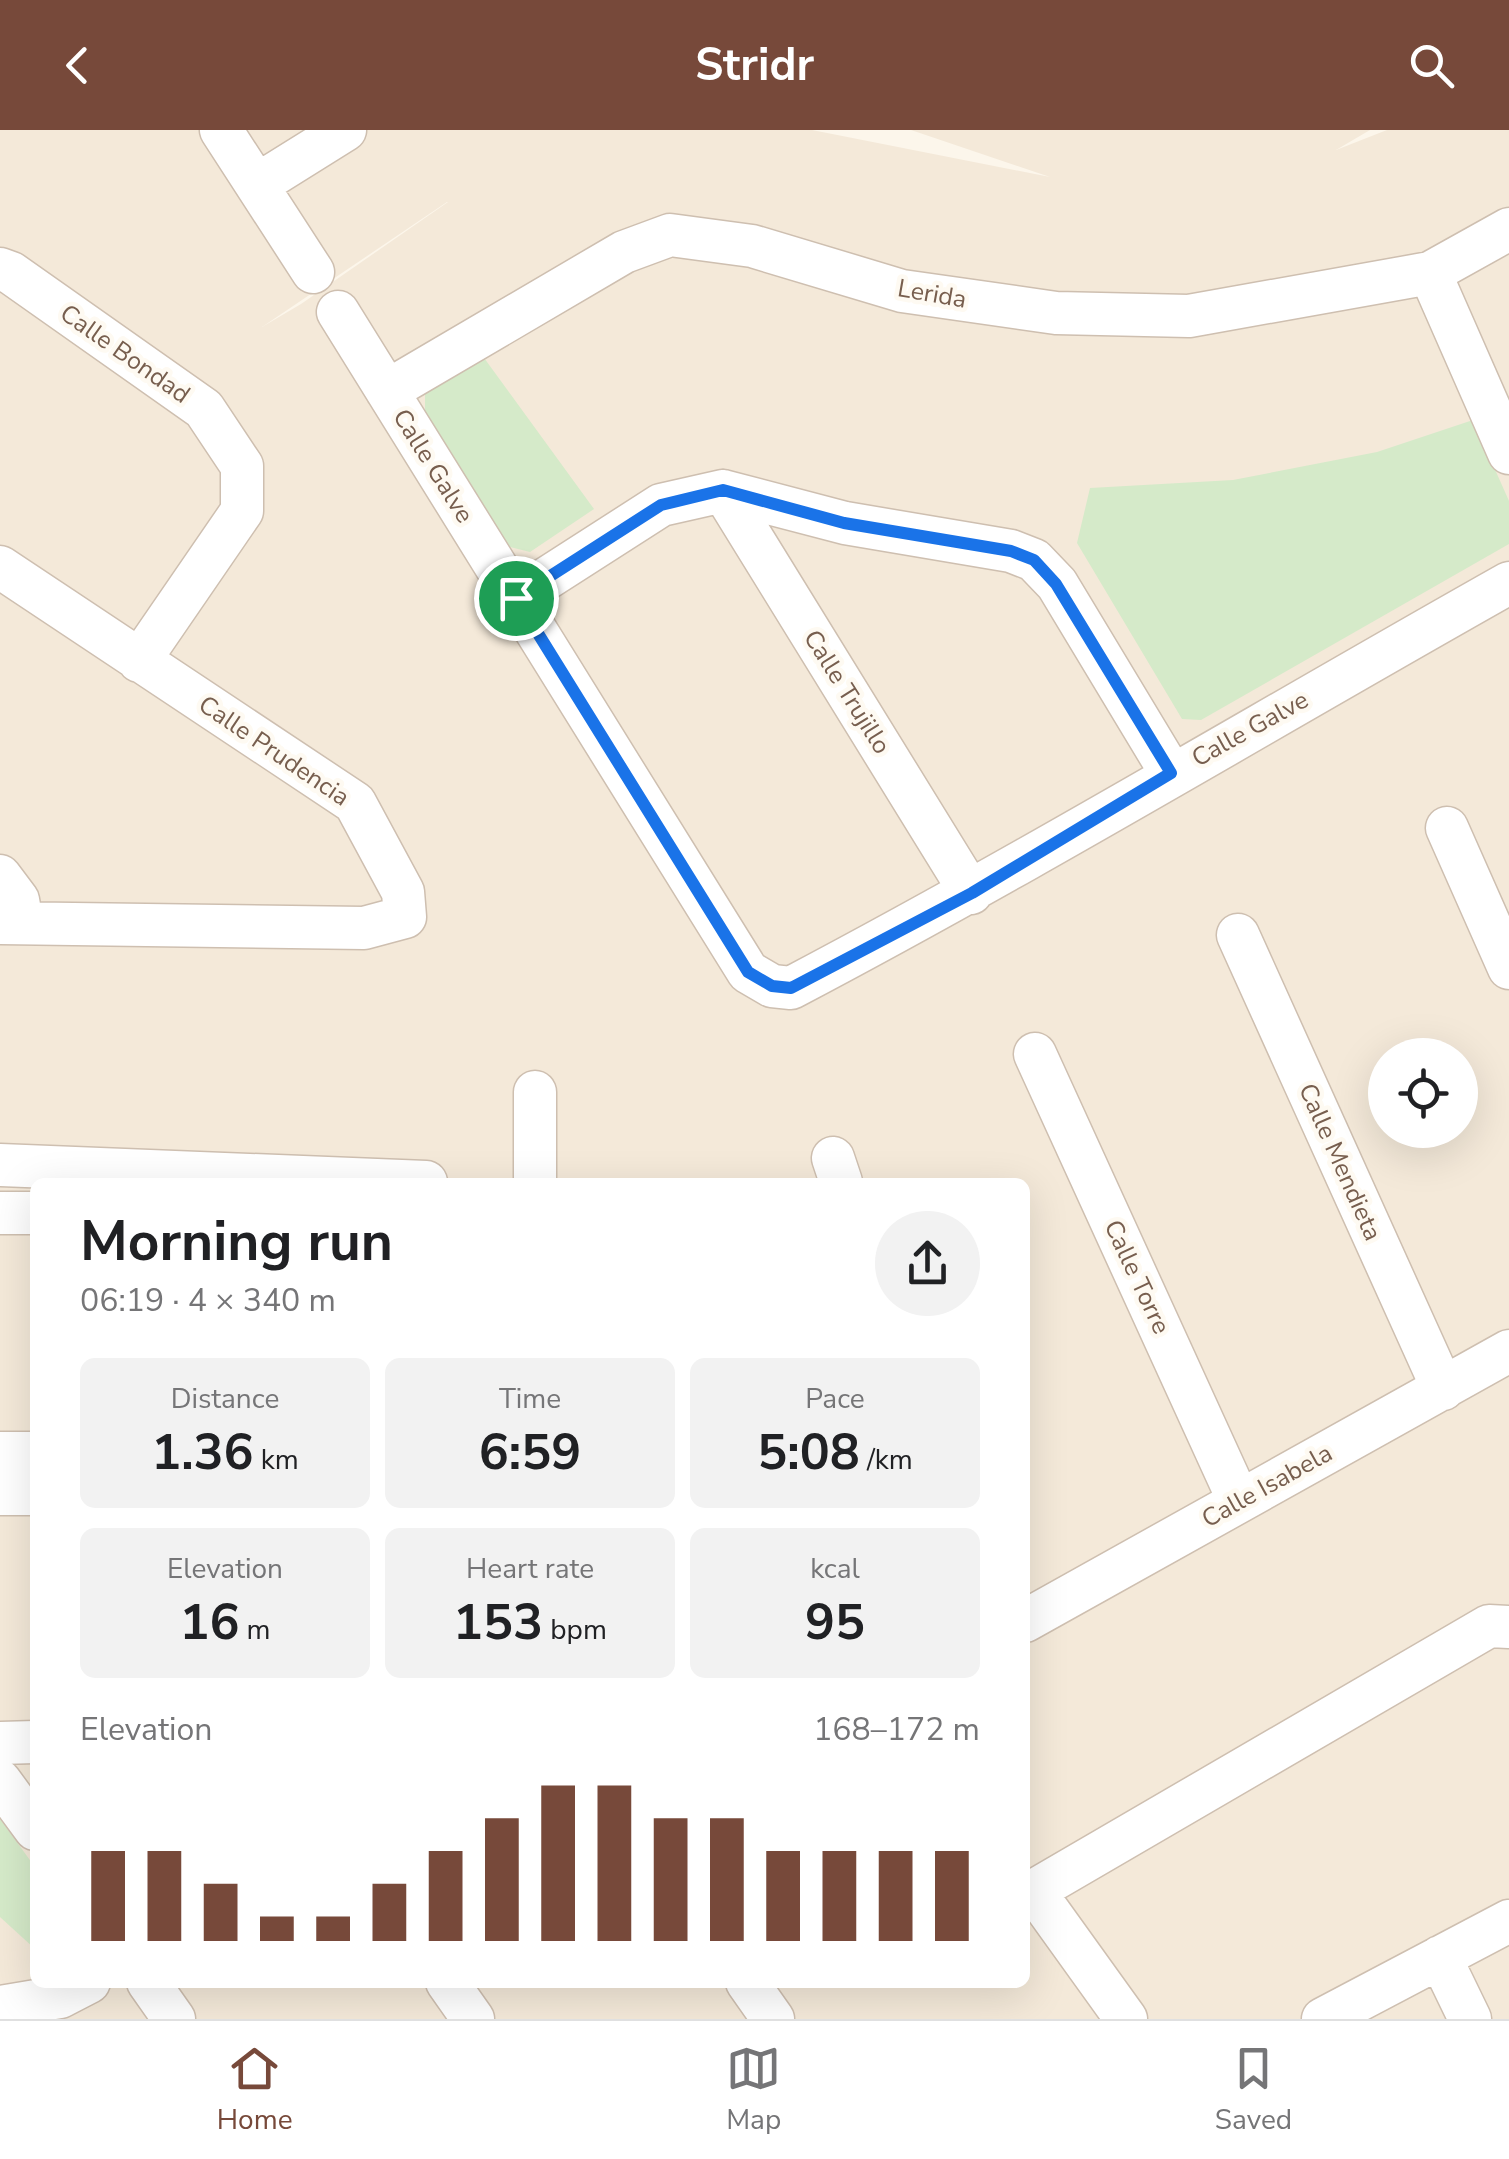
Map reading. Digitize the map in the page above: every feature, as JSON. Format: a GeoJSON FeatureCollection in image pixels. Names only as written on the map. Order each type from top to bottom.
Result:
{"type":"FeatureCollection","features":[{"type":"Feature","properties":{"kind":"street"},"geometry":{"type":"LineString","coordinates":[[222,130],[312,272]]}},
{"type":"Feature","properties":{"kind":"street"},"geometry":{"type":"LineString","coordinates":[[257,186],[345,130]]}},
{"type":"Feature","properties":{"kind":"street","name":"Lerida"},"geometry":{"type":"LineString","coordinates":[[387,391],[624,252],[670,235],[752,246],[902,291],[1056,313],[1189,316],[1430,273],[1509,229]]}},
{"type":"Feature","properties":{"kind":"street","name":"Calle Bondad"},"geometry":{"type":"LineString","coordinates":[[0,270],[11,273],[204,409],[242,466],[242,510],[139,660]]}},
{"type":"Feature","properties":{"kind":"street"},"geometry":{"type":"LineString","coordinates":[[1430,273],[1509,453]]}},
{"type":"Feature","properties":{"kind":"street","name":"Calle Galve"},"geometry":{"type":"LineString","coordinates":[[338,312],[748,972],[772,986],[791,988],[972,893],[1171,773],[1509,583]]}},
{"type":"Feature","properties":{"kind":"street"},"geometry":{"type":"LineString","coordinates":[[516,598],[661,505],[723,490],[844,523],[1011,551],[1034,560],[1056,584],[1171,773]]}},
{"type":"Feature","properties":{"kind":"street","name":"Calle Trujillo"},"geometry":{"type":"LineString","coordinates":[[723,490],[972,893]]}},
{"type":"Feature","properties":{"kind":"street","name":"Calle Prudencia"},"geometry":{"type":"LineString","coordinates":[[0,568],[355,803],[403,892],[405,917],[364,928],[11,924]]}},
{"type":"Feature","properties":{"kind":"street"},"geometry":{"type":"LineString","coordinates":[[1447,828],[1509,968]]}},
{"type":"Feature","properties":{"kind":"street"},"geometry":{"type":"LineString","coordinates":[[0,876],[18,900],[11,924]]}},
{"type":"Feature","properties":{"kind":"street","name":"Calle Mendieta"},"geometry":{"type":"LineString","coordinates":[[1238,936],[1443,1389]]}},
{"type":"Feature","properties":{"kind":"street","name":"Calle Torre"},"geometry":{"type":"LineString","coordinates":[[1036,1054],[1239,1501]]}},
{"type":"Feature","properties":{"kind":"street"},"geometry":{"type":"LineString","coordinates":[[534,1092],[534,1178]]}},
{"type":"Feature","properties":{"kind":"street"},"geometry":{"type":"LineString","coordinates":[[0,1165],[344,1178]]}},
{"type":"Feature","properties":{"kind":"street"},"geometry":{"type":"LineString","coordinates":[[0,1213],[30,1214]]}},
{"type":"Feature","properties":{"kind":"street","name":"Calle Isabela"},"geometry":{"type":"LineString","coordinates":[[1030,1606],[1239,1501],[1509,1352]]}},
{"type":"Feature","properties":{"kind":"street"},"geometry":{"type":"LineString","coordinates":[[0,1453],[30,1454]]}},
{"type":"Feature","properties":{"kind":"street"},"geometry":{"type":"LineString","coordinates":[[0,1494],[30,1494]]}},
{"type":"Feature","properties":{"kind":"street"},"geometry":{"type":"LineString","coordinates":[[1126,2019],[1030,1893],[1490,1626],[1509,1627]]}},
{"type":"Feature","properties":{"kind":"street"},"geometry":{"type":"LineString","coordinates":[[0,1743],[30,1742]]}},
{"type":"Feature","properties":{"kind":"street"},"geometry":{"type":"LineString","coordinates":[[0,1781],[30,1822]]}},
{"type":"Feature","properties":{"kind":"street"},"geometry":{"type":"LineString","coordinates":[[1323,2019],[1509,1921]]}},
{"type":"Feature","properties":{"kind":"street"},"geometry":{"type":"LineString","coordinates":[[1440,1957],[1470,2019]]}},
{"type":"Feature","properties":{"kind":"street"},"geometry":{"type":"LineString","coordinates":[[0,2007],[60,1998],[78,1988]]}},
{"type":"Feature","properties":{"kind":"street"},"geometry":{"type":"LineString","coordinates":[[152,1988],[174,2019]]}},
{"type":"Feature","properties":{"kind":"street"},"geometry":{"type":"LineString","coordinates":[[451,1988],[473,2019]]}},
{"type":"Feature","properties":{"kind":"street"},"geometry":{"type":"LineString","coordinates":[[751,1988],[773,2019]]}},
{"type":"Feature","properties":{"kind":"shaded area"},"geometry":{"type":"Polygon","coordinates":[[[0,130],[812,130],[1050,177],[911,130],[1370,130],[1336,150],[1387,130],[1509,130],[1509,2019],[0,2019],[0,130]],[[447,202],[262,327],[301,304],[448,202],[447,202]]]}},
{"type":"Feature","properties":{"kind":"green space"},"geometry":{"type":"Polygon","coordinates":[[[479,351],[594,509],[530,552],[510,547],[425,415],[425,387],[479,351]]]}},
{"type":"Feature","properties":{"kind":"green space"},"geometry":{"type":"Polygon","coordinates":[[[1473,420],[1509,501],[1509,544],[1201,720],[1182,719],[1077,543],[1090,488],[1233,480],[1377,452],[1473,420]]]}},
{"type":"Feature","properties":{"kind":"green space"},"geometry":{"type":"Polygon","coordinates":[[[0,1819],[30,1860],[30,1944],[0,1917],[0,1819]]]}},
{"type":"Feature","properties":{"kind":"route"},"geometry":{"type":"LineString","coordinates":[[723,490],[844,523],[1011,551],[1034,560],[1056,584],[1171,773],[972,893],[791,988],[772,986],[748,972],[516,598],[661,505],[692,494],[723,490]]}}]}
